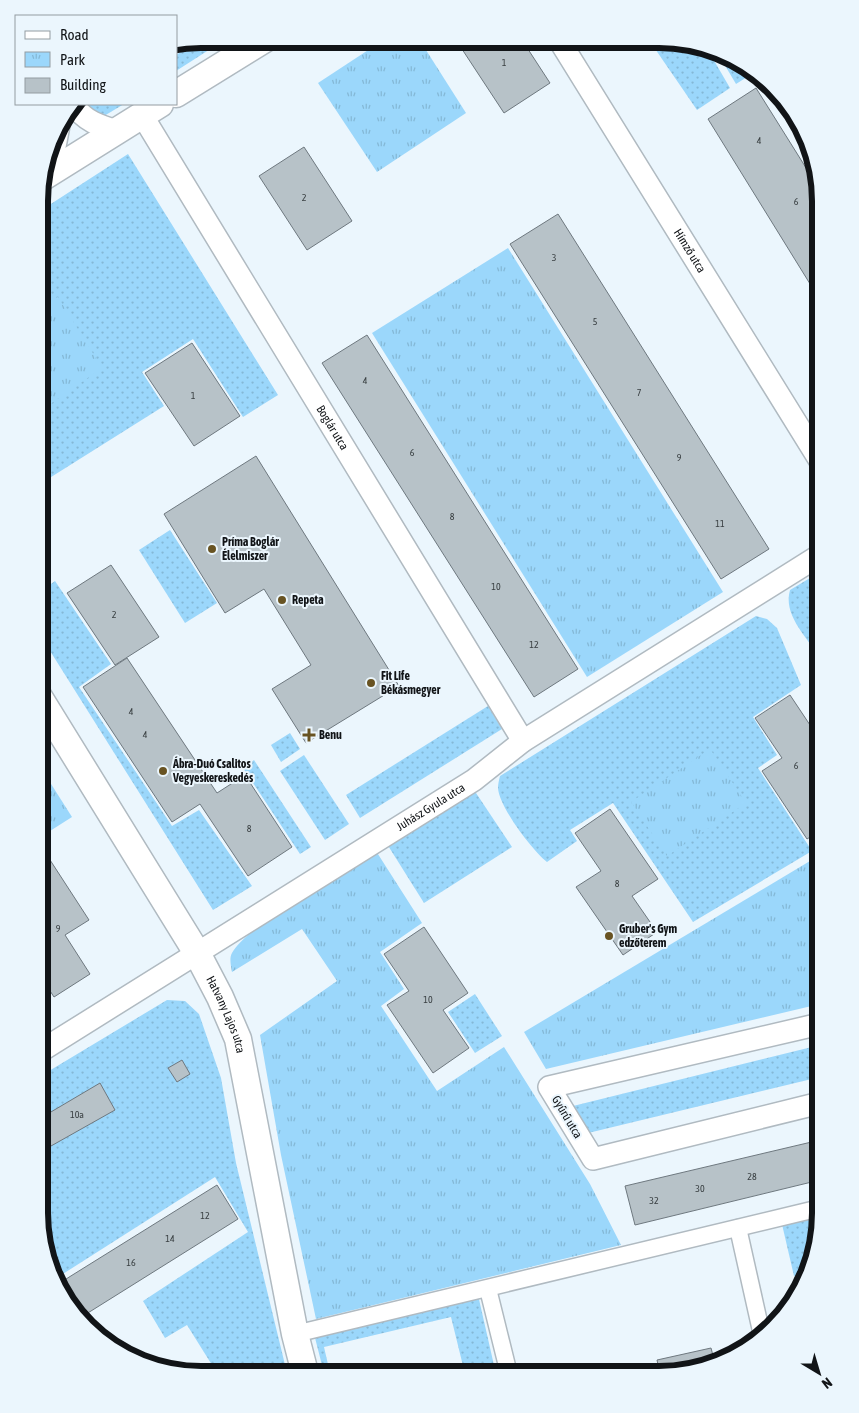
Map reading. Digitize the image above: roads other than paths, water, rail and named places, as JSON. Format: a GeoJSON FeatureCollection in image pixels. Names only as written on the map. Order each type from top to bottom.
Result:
{"type":"FeatureCollection","features":[{"type":"Feature","properties":{"kind":"street"},"geometry":{"type":"LineString","coordinates":[[178,93],[250,48]]}},
{"type":"Feature","properties":{"kind":"street","name":"Hímző utca"},"geometry":{"type":"LineString","coordinates":[[564,48],[812,449]]}},
{"type":"Feature","properties":{"kind":"street"},"geometry":{"type":"LineString","coordinates":[[77,110],[97,126],[117,130]]}},
{"type":"Feature","properties":{"kind":"street"},"geometry":{"type":"LineString","coordinates":[[51,172],[151,110]]}},
{"type":"Feature","properties":{"kind":"street","name":"Boglár utca"},"geometry":{"type":"LineString","coordinates":[[151,110],[523,741]]}},
{"type":"Feature","properties":{"kind":"street","name":"Juhász Gyula utca"},"geometry":{"type":"LineString","coordinates":[[48,1046],[474,780],[523,741],[812,560]]}},
{"type":"Feature","properties":{"kind":"street","name":"Hatvany Lajos utca"},"geometry":{"type":"LineString","coordinates":[[48,712],[197,953],[220,997],[238,1039],[294,1334],[303,1366]]}},
{"type":"Feature","properties":{"kind":"street","name":"Gyűrű utca"},"geometry":{"type":"LineString","coordinates":[[811,1026],[549,1087],[593,1159],[811,1105]]}},
{"type":"Feature","properties":{"kind":"street"},"geometry":{"type":"LineString","coordinates":[[294,1334],[811,1210]]}},
{"type":"Feature","properties":{"kind":"street"},"geometry":{"type":"LineString","coordinates":[[738,1228],[760,1327]]}},
{"type":"Feature","properties":{"kind":"street"},"geometry":{"type":"LineString","coordinates":[[488,1289],[507,1366]]}},
{"type":"Feature","properties":{"kind":"place","name":"Príma Boglár Élelmiszer"},"geometry":{"type":"Point","coordinates":[212,549]}},
{"type":"Feature","properties":{"kind":"place","name":"Repeta"},"geometry":{"type":"Point","coordinates":[282,600]}},
{"type":"Feature","properties":{"kind":"place","name":"Fit Life Békásmegyer"},"geometry":{"type":"Point","coordinates":[371,683]}},
{"type":"Feature","properties":{"kind":"place","name":"Benu"},"geometry":{"type":"Point","coordinates":[309,735]}},
{"type":"Feature","properties":{"kind":"place","name":"Ábra-Duó Csalitos Vegyeskereskedés"},"geometry":{"type":"Point","coordinates":[163,771]}},
{"type":"Feature","properties":{"kind":"place","name":"Gruber's Gym edzőterem"},"geometry":{"type":"Point","coordinates":[609,936]}}]}
